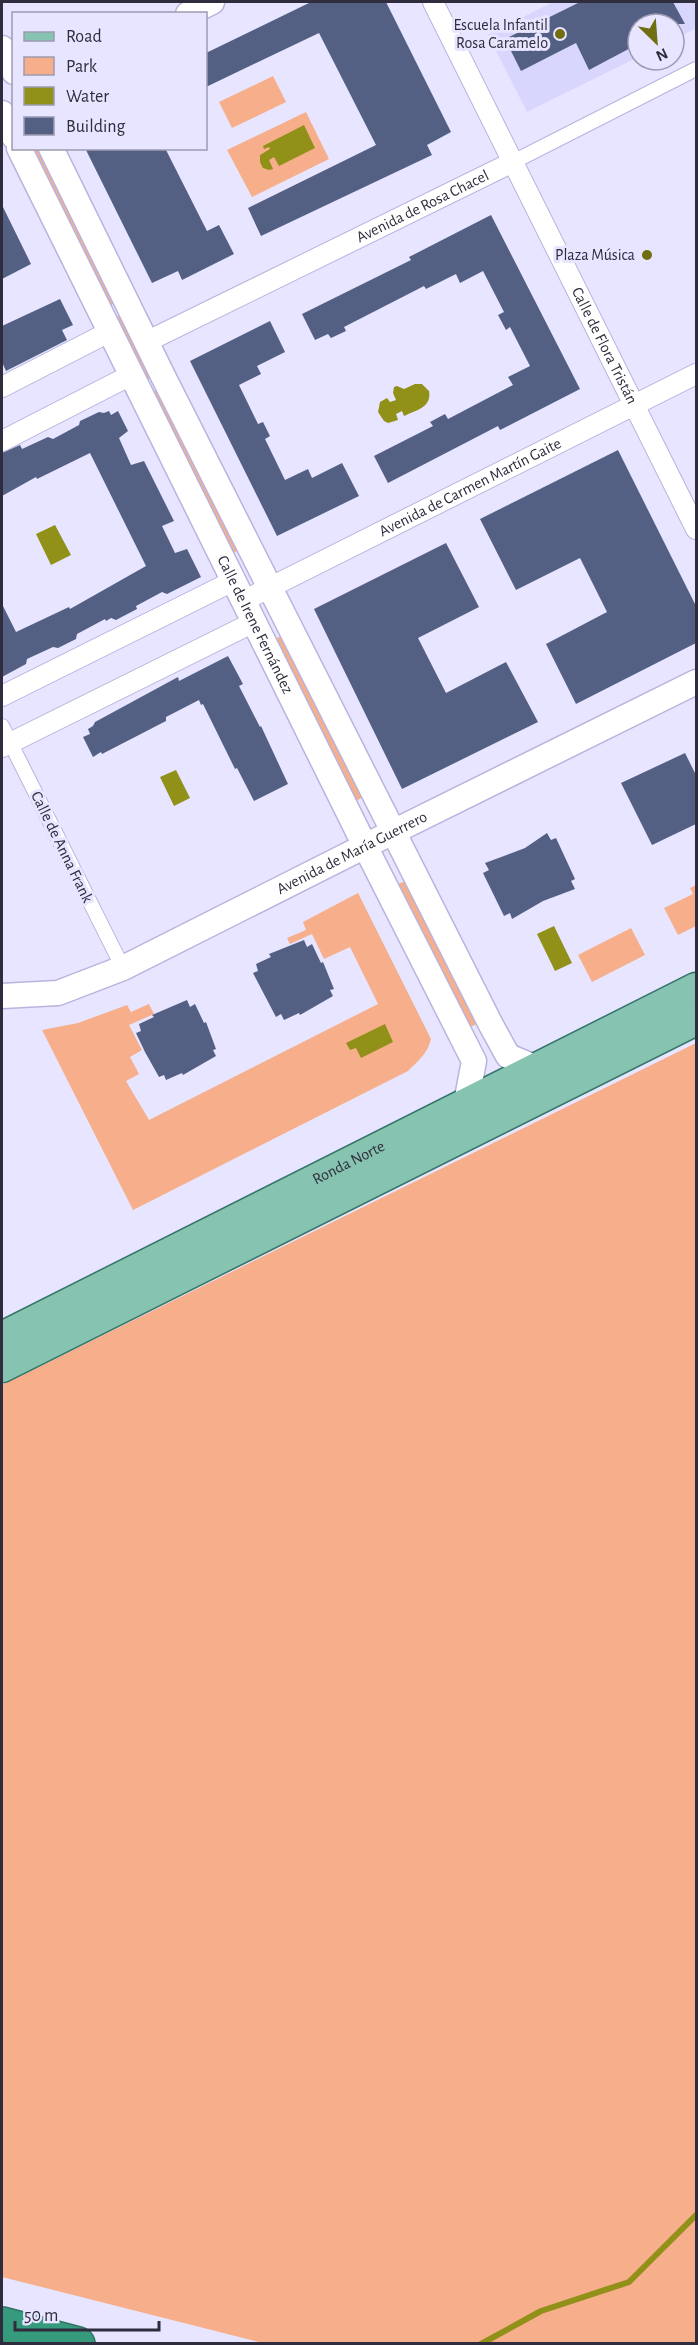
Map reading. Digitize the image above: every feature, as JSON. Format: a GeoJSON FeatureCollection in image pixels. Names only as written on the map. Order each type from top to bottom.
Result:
{"type":"FeatureCollection","features":[{"type":"Feature","properties":{"kind":"highway"},"geometry":{"type":"LineString","coordinates":[[2,2324],[78,2343]]}},
{"type":"Feature","properties":{"kind":"main road","name":"Ronda Norte"},"geometry":{"type":"LineString","coordinates":[[2,1337],[696,988]]}},
{"type":"Feature","properties":{"kind":"main road","name":"Ronda Norte"},"geometry":{"type":"LineString","coordinates":[[2,1367],[696,1020]]}},
{"type":"Feature","properties":{"kind":"street"},"geometry":{"type":"LineString","coordinates":[[192,12],[212,2]]}},
{"type":"Feature","properties":{"kind":"street","name":"Calle de Flora Tristán"},"geometry":{"type":"LineString","coordinates":[[433,2],[696,529]]}},
{"type":"Feature","properties":{"kind":"street"},"geometry":{"type":"LineString","coordinates":[[2,48],[12,68]]}},
{"type":"Feature","properties":{"kind":"street","name":"Avenida de Rosa Chacel"},"geometry":{"type":"LineString","coordinates":[[146,342],[513,162],[696,69]]}},
{"type":"Feature","properties":{"kind":"street","name":"Calle de Irene Fernández"},"geometry":{"type":"LineString","coordinates":[[18,150],[111,331],[364,846],[474,1061],[466,1104]]}},
{"type":"Feature","properties":{"kind":"street","name":"Calle de Irene Fernández"},"geometry":{"type":"LineString","coordinates":[[52,150],[269,587],[508,1056],[537,1068]]}},
{"type":"Feature","properties":{"kind":"street"},"geometry":{"type":"LineString","coordinates":[[2,387],[111,331]]}},
{"type":"Feature","properties":{"kind":"street","name":"Avenida de Carmen Martín Gaite"},"geometry":{"type":"LineString","coordinates":[[4,738],[269,587],[696,374]]}},
{"type":"Feature","properties":{"kind":"street"},"geometry":{"type":"LineString","coordinates":[[2,441],[131,375]]}},
{"type":"Feature","properties":{"kind":"street","name":"Avenida de Carmen Martín Gaite"},"geometry":{"type":"LineString","coordinates":[[2,696],[243,601]]}},
{"type":"Feature","properties":{"kind":"street","name":"Avenida de María Guerrero"},"geometry":{"type":"LineString","coordinates":[[2,996],[58,993],[123,968],[393,831],[696,682]]}},
{"type":"Feature","properties":{"kind":"street","name":"Calle de Anna Frank"},"geometry":{"type":"LineString","coordinates":[[4,738],[123,968]]}},
{"type":"Feature","properties":{"kind":"shaded area"},"geometry":{"type":"Polygon","coordinates":[[[553,2],[580,2],[505,39],[521,70],[576,43],[589,69],[611,59],[600,37],[626,42],[626,63],[527,112],[488,35],[553,2]]]}},
{"type":"Feature","properties":{"kind":"shaded area"},"geometry":{"type":"Polygon","coordinates":[[[696,2],[696,28],[686,33],[686,12],[678,12],[674,3],[696,2]]]}},
{"type":"Feature","properties":{"kind":"green space"},"geometry":{"type":"Polygon","coordinates":[[[273,76],[286,102],[232,128],[219,102],[273,76]]]}},
{"type":"Feature","properties":{"kind":"green space"},"geometry":{"type":"Polygon","coordinates":[[[306,112],[329,159],[252,197],[227,150],[306,112]]]}},
{"type":"Feature","properties":{"kind":"green space"},"geometry":{"type":"Polygon","coordinates":[[[29,150],[41,150],[117,302],[107,307],[29,150]]]}},
{"type":"Feature","properties":{"kind":"green space"},"geometry":{"type":"Polygon","coordinates":[[[123,314],[154,377],[144,381],[113,319],[123,314]]]}},
{"type":"Feature","properties":{"kind":"green space"},"geometry":{"type":"Polygon","coordinates":[[[159,388],[240,550],[232,553],[150,393],[159,388]]]}},
{"type":"Feature","properties":{"kind":"green space"},"geometry":{"type":"Polygon","coordinates":[[[283,635],[363,797],[356,801],[275,639],[283,635]]]}},
{"type":"Feature","properties":{"kind":"green space"},"geometry":{"type":"Polygon","coordinates":[[[406,881],[477,1024],[470,1027],[398,884],[406,881]]]}},
{"type":"Feature","properties":{"kind":"green space"},"geometry":{"type":"Polygon","coordinates":[[[696,885],[696,926],[678,935],[664,908],[693,894],[690,888],[696,885]]]}},
{"type":"Feature","properties":{"kind":"green space"},"geometry":{"type":"Polygon","coordinates":[[[358,893],[431,1039],[425,1053],[408,1071],[133,1210],[42,1030],[78,1023],[127,1005],[131,1012],[149,1004],[154,1014],[129,1025],[142,1050],[130,1057],[139,1074],[126,1081],[149,1120],[378,1004],[350,947],[324,959],[312,934],[290,944],[287,938],[306,930],[303,922],[358,893]]]}},
{"type":"Feature","properties":{"kind":"green space"},"geometry":{"type":"Polygon","coordinates":[[[631,928],[645,955],[592,982],[578,955],[631,928]]]}},
{"type":"Feature","properties":{"kind":"green space"},"geometry":{"type":"Polygon","coordinates":[[[696,1043],[696,2343],[263,2343],[2,2277],[2,1385],[696,1043]]]}},
{"type":"Feature","properties":{"kind":"water"},"geometry":{"type":"Polygon","coordinates":[[[304,125],[315,148],[279,166],[274,157],[269,160],[273,169],[263,168],[260,155],[270,149],[269,147],[264,149],[263,146],[304,125]]]}},
{"type":"Feature","properties":{"kind":"water"},"geometry":{"type":"Polygon","coordinates":[[[415,384],[422,384],[429,391],[426,404],[404,416],[402,411],[396,414],[398,420],[388,423],[384,421],[378,412],[380,402],[387,398],[390,402],[396,400],[393,393],[394,387],[404,389],[415,384]]]}},
{"type":"Feature","properties":{"kind":"water"},"geometry":{"type":"Polygon","coordinates":[[[55,525],[71,555],[51,565],[36,534],[55,525]]]}},
{"type":"Feature","properties":{"kind":"water"},"geometry":{"type":"Polygon","coordinates":[[[176,770],[190,798],[174,806],[160,777],[176,770]]]}},
{"type":"Feature","properties":{"kind":"water"},"geometry":{"type":"Polygon","coordinates":[[[554,926],[572,963],[555,971],[537,934],[554,926]]]}},
{"type":"Feature","properties":{"kind":"water"},"geometry":{"type":"Polygon","coordinates":[[[385,1024],[393,1042],[361,1058],[356,1048],[350,1050],[346,1043],[385,1024]]]}},
{"type":"Feature","properties":{"kind":"building"},"geometry":{"type":"Polygon","coordinates":[[[311,2],[386,2],[451,132],[427,145],[432,155],[261,236],[248,208],[376,145],[319,33],[207,87],[207,53],[311,2]]]}},
{"type":"Feature","properties":{"kind":"building","name":"Escuela Infantil Rosa Caramelo"},"geometry":{"type":"Polygon","coordinates":[[[580,2],[673,2],[678,12],[626,12],[626,50],[589,70],[576,43],[521,71],[505,39],[580,2]]]}},
{"type":"Feature","properties":{"kind":"building"},"geometry":{"type":"Polygon","coordinates":[[[86,150],[166,150],[207,231],[219,225],[234,254],[182,280],[178,271],[152,283],[86,150]]]}},
{"type":"Feature","properties":{"kind":"building"},"geometry":{"type":"Polygon","coordinates":[[[2,205],[31,264],[2,279],[2,205]]]}},
{"type":"Feature","properties":{"kind":"building"},"geometry":{"type":"Polygon","coordinates":[[[491,215],[580,389],[500,430],[498,426],[388,483],[374,456],[433,426],[430,422],[445,414],[448,419],[513,385],[508,377],[530,366],[510,327],[506,330],[498,315],[504,312],[483,271],[460,283],[456,274],[426,289],[424,286],[344,327],[346,331],[331,338],[328,334],[315,340],[302,314],[411,260],[409,257],[491,215]]]}},
{"type":"Feature","properties":{"kind":"building"},"geometry":{"type":"Polygon","coordinates":[[[60,299],[73,325],[62,330],[67,340],[6,371],[2,362],[2,326],[60,299]]]}},
{"type":"Feature","properties":{"kind":"building"},"geometry":{"type":"Polygon","coordinates":[[[270,321],[285,352],[257,366],[261,374],[239,385],[258,424],[263,422],[270,436],[265,439],[285,480],[308,469],[312,478],[342,463],[359,496],[277,536],[190,361],[270,321]]]}},
{"type":"Feature","properties":{"kind":"building"},"geometry":{"type":"Polygon","coordinates":[[[109,411],[111,415],[118,411],[128,431],[119,438],[131,465],[144,461],[174,521],[162,526],[175,553],[187,549],[201,577],[167,594],[162,592],[116,620],[111,618],[106,621],[105,619],[77,634],[76,639],[27,659],[26,664],[2,677],[2,604],[16,632],[69,607],[70,609],[146,566],[90,453],[37,479],[36,477],[2,496],[2,453],[20,445],[22,449],[48,437],[53,439],[79,425],[80,421],[99,412],[109,411]]]}},
{"type":"Feature","properties":{"kind":"building"},"geometry":{"type":"Polygon","coordinates":[[[618,450],[696,606],[696,643],[576,704],[546,644],[607,612],[580,558],[516,590],[480,519],[618,450]]]}},
{"type":"Feature","properties":{"kind":"building"},"geometry":{"type":"Polygon","coordinates":[[[446,543],[479,607],[418,638],[446,693],[506,662],[538,722],[402,789],[314,609],[446,543]]]}},
{"type":"Feature","properties":{"kind":"building"},"geometry":{"type":"Polygon","coordinates":[[[228,656],[243,684],[239,686],[288,784],[254,801],[199,700],[166,717],[166,721],[93,757],[83,737],[90,734],[88,729],[95,722],[178,677],[179,681],[228,656]]]}},
{"type":"Feature","properties":{"kind":"building"},"geometry":{"type":"Polygon","coordinates":[[[685,753],[696,775],[696,824],[652,845],[621,783],[685,753]]]}},
{"type":"Feature","properties":{"kind":"building"},"geometry":{"type":"Polygon","coordinates":[[[547,833],[551,840],[556,838],[575,879],[571,881],[575,889],[543,901],[512,919],[510,913],[504,916],[483,873],[489,870],[485,863],[525,848],[547,833]]]}},
{"type":"Feature","properties":{"kind":"building"},"geometry":{"type":"Polygon","coordinates":[[[304,940],[307,947],[312,944],[321,963],[323,962],[334,989],[330,990],[333,996],[300,1015],[299,1013],[284,1020],[281,1014],[276,1017],[253,973],[258,971],[256,964],[271,957],[269,954],[304,940]]]}},
{"type":"Feature","properties":{"kind":"building"},"geometry":{"type":"Polygon","coordinates":[[[187,1000],[190,1007],[195,1004],[204,1023],[206,1022],[216,1049],[213,1050],[216,1056],[183,1075],[182,1073],[166,1080],[164,1075],[159,1077],[136,1033],[141,1031],[139,1024],[154,1017],[152,1015],[187,1000]]]}},
{"type":"Feature","properties":{"kind":"waterway"},"geometry":{"type":"LineString","coordinates":[[481,2344],[541,2311],[629,2282],[696,2215]]}},
{"type":"Feature","properties":{"kind":"place","name":"Escuela Infantil Rosa Caramelo"},"geometry":{"type":"Point","coordinates":[560,34]}},
{"type":"Feature","properties":{"kind":"place","name":"Plaza Música"},"geometry":{"type":"Point","coordinates":[647,255]}}]}
